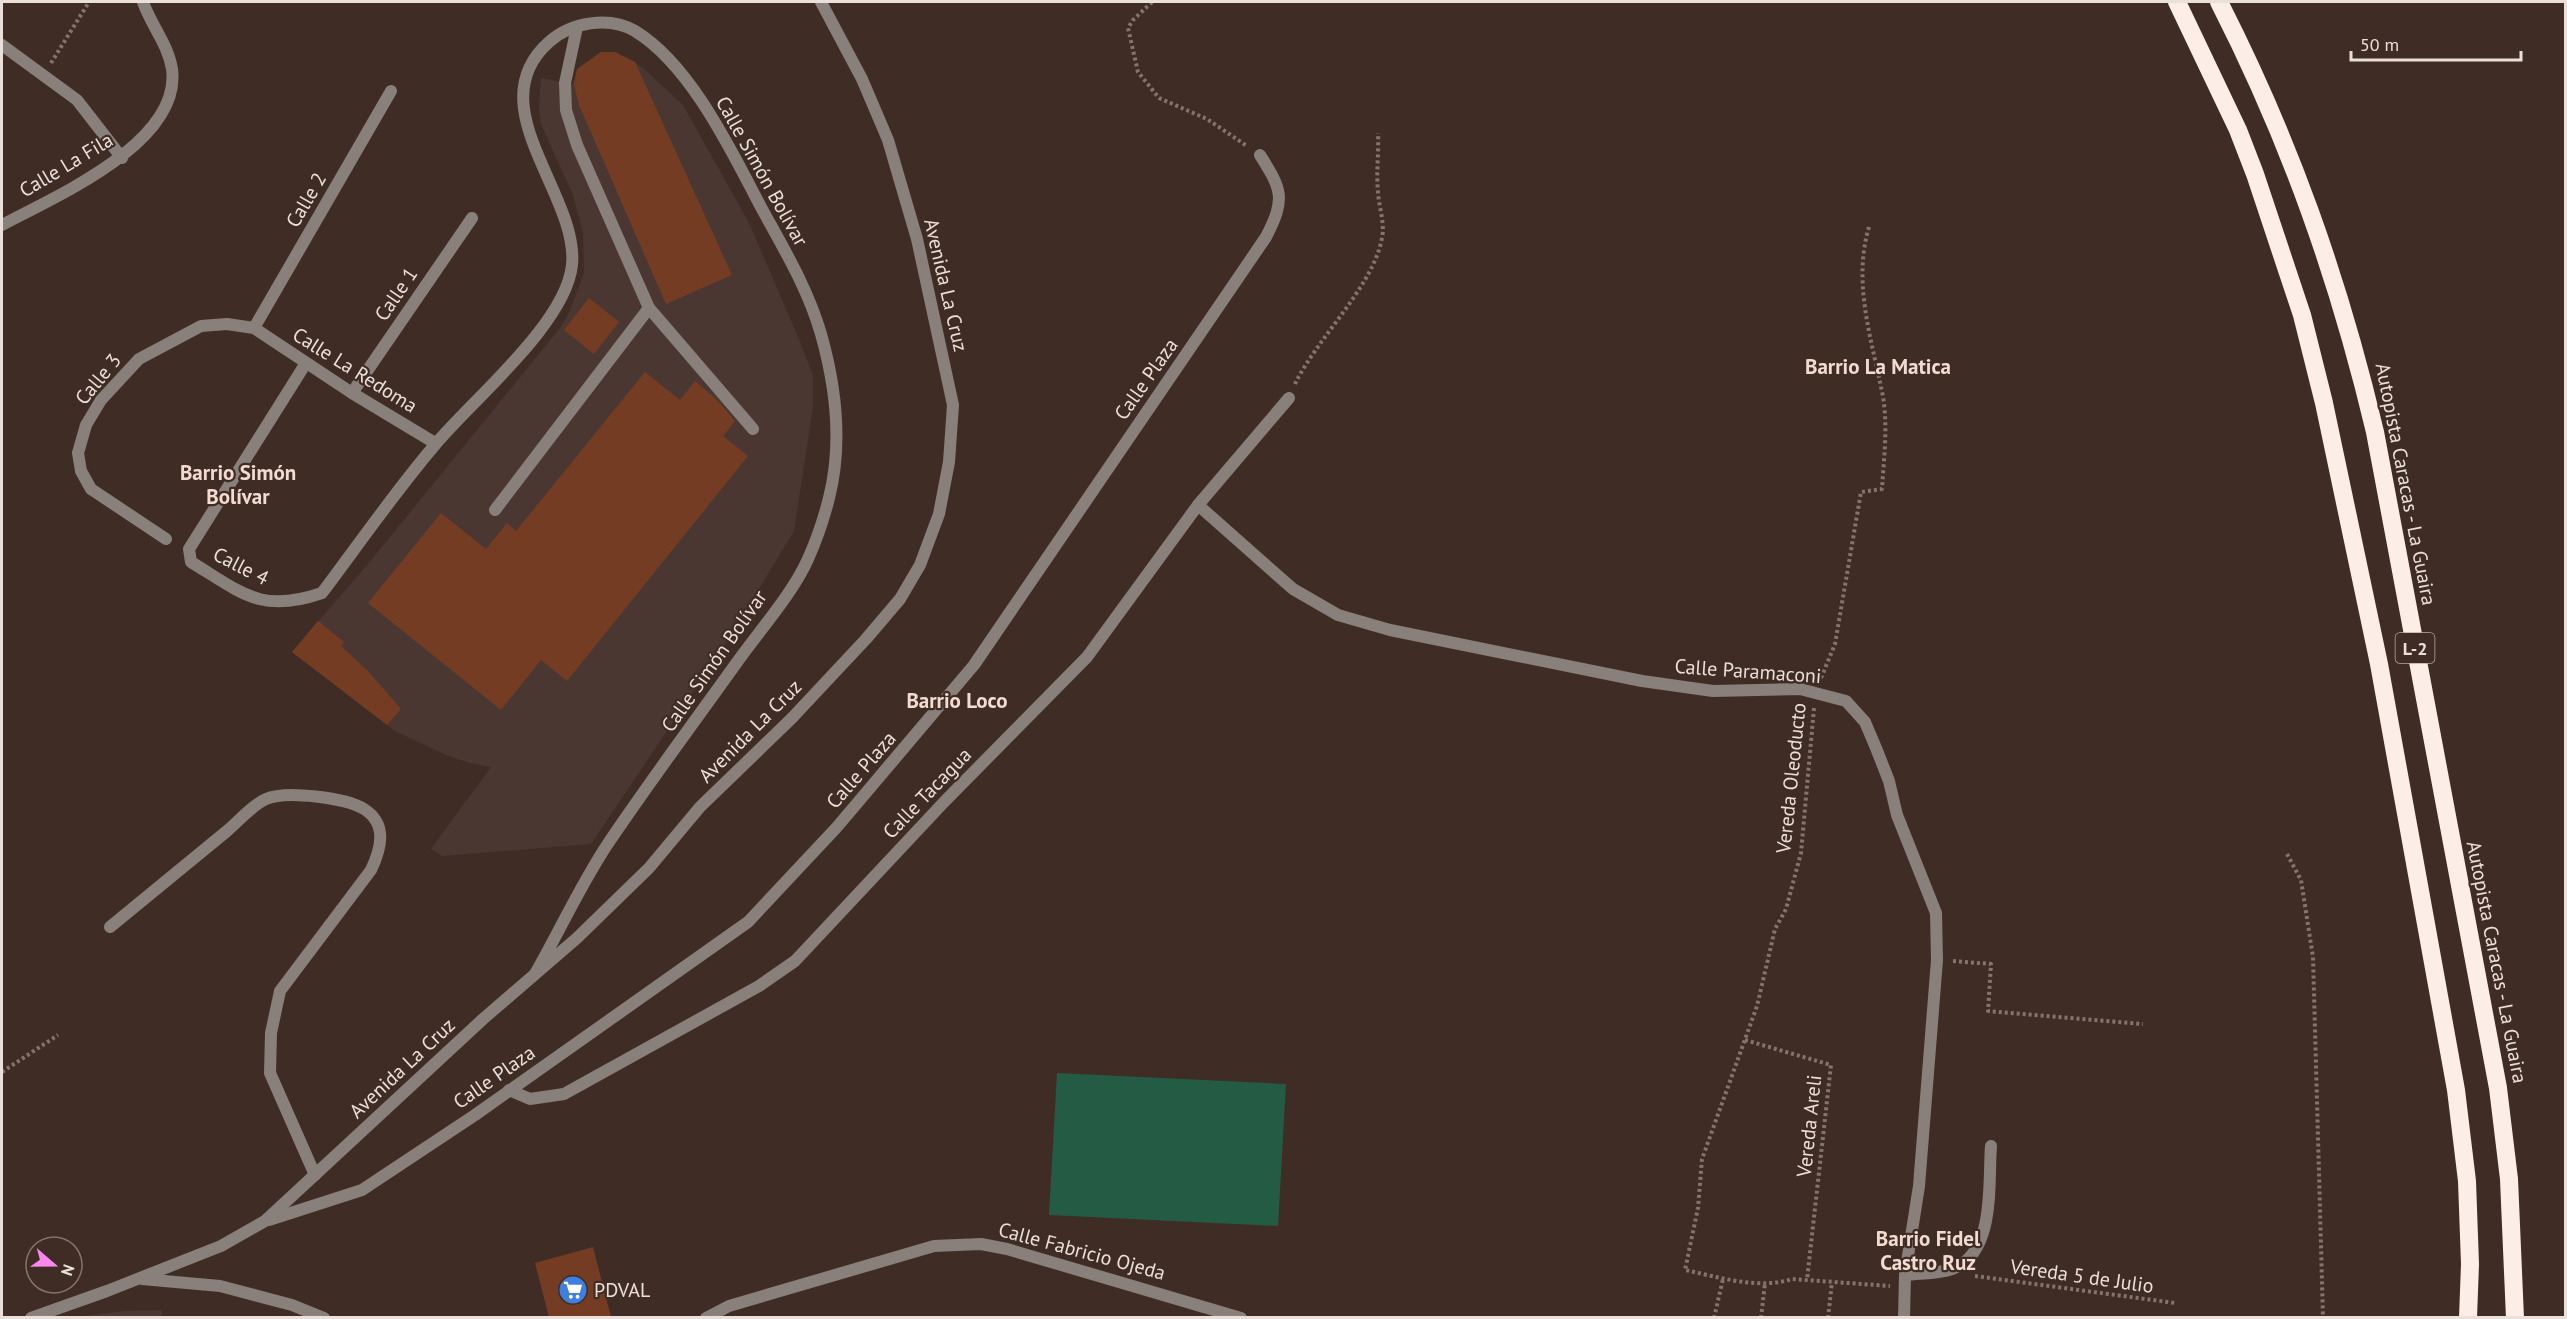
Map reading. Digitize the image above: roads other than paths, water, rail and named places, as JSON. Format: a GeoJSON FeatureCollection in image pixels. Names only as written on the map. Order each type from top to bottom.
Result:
{"type":"FeatureCollection","features":[{"type":"Feature","properties":{"kind":"highway","name":"L-2"},"geometry":{"type":"LineString","coordinates":[[2177,2],[2234,120],[2255,174],[2302,315],[2325,403],[2379,664],[2456,1090],[2467,1181],[2470,1263],[2468,1317]]}},
{"type":"Feature","properties":{"kind":"highway","name":"Autopista Caracas - La Guaira"},"geometry":{"type":"LineString","coordinates":[[2219,2],[2278,124],[2302,186],[2355,347],[2374,432],[2498,1088],[2509,1179],[2515,1317]]}},
{"type":"Feature","properties":{"kind":"street","name":"Calle La Fila"},"geometry":{"type":"LineString","coordinates":[[2,225],[87,180],[122,158],[164,111],[172,87],[172,70],[168,52],[143,2]]}},
{"type":"Feature","properties":{"kind":"street","name":"Avenida La Cruz"},"geometry":{"type":"LineString","coordinates":[[31,1317],[221,1246],[265,1221],[483,1019],[577,938],[649,868],[700,807],[792,718],[900,599],[920,565],[939,514],[949,462],[953,405],[931,295],[888,140],[862,79],[821,2]]}},
{"type":"Feature","properties":{"kind":"street","name":"Calle Simón Bolívar"},"geometry":{"type":"LineString","coordinates":[[322,593],[435,443],[523,350],[556,307],[569,279],[572,261],[570,240],[530,137],[523,97],[530,62],[553,38],[577,27],[599,22],[632,29],[654,45],[693,89],[717,124],[801,282],[820,331],[838,422],[831,492],[807,562],[604,849],[536,974]]}},
{"type":"Feature","properties":{"kind":"street"},"geometry":{"type":"LineString","coordinates":[[577,27],[565,83],[566,110],[577,145],[648,308],[753,429]]}},
{"type":"Feature","properties":{"kind":"street"},"geometry":{"type":"LineString","coordinates":[[2,45],[77,99],[122,158]]}},
{"type":"Feature","properties":{"kind":"street","name":"Calle 2"},"geometry":{"type":"LineString","coordinates":[[254,328],[391,91]]}},
{"type":"Feature","properties":{"kind":"street","name":"Calle Plaza"},"geometry":{"type":"LineString","coordinates":[[265,1221],[362,1190],[509,1090],[748,922],[837,827],[967,674],[1266,237],[1277,214],[1279,184],[1260,155]]}},
{"type":"Feature","properties":{"kind":"street","name":"Calle 1"},"geometry":{"type":"LineString","coordinates":[[352,393],[472,218]]}},
{"type":"Feature","properties":{"kind":"street"},"geometry":{"type":"LineString","coordinates":[[495,510],[648,308]]}},
{"type":"Feature","properties":{"kind":"street","name":"Calle 3"},"geometry":{"type":"LineString","coordinates":[[166,539],[91,489],[81,471],[78,453],[86,425],[100,400],[140,359],[201,326],[227,324],[254,328]]}},
{"type":"Feature","properties":{"kind":"street","name":"Calle La Redoma"},"geometry":{"type":"LineString","coordinates":[[254,328],[352,393],[435,443]]}},
{"type":"Feature","properties":{"kind":"street","name":"Calle 4"},"geometry":{"type":"LineString","coordinates":[[306,363],[189,549],[191,562],[240,592],[266,602],[296,602],[322,593]]}},
{"type":"Feature","properties":{"kind":"street","name":"Calle Tacagua"},"geometry":{"type":"LineString","coordinates":[[509,1090],[530,1099],[564,1094],[759,986],[795,961],[945,801],[1086,657],[1198,505],[1289,398]]}},
{"type":"Feature","properties":{"kind":"street","name":"Calle Paramaconi"},"geometry":{"type":"LineString","coordinates":[[1198,505],[1293,589],[1338,615],[1390,630],[1642,681],[1713,691],[1816,691],[1846,701],[1865,722],[1889,781],[1897,815],[1936,913],[1937,960],[1919,1186],[1905,1281],[1904,1317]]}},
{"type":"Feature","properties":{"kind":"street"},"geometry":{"type":"LineString","coordinates":[[110,927],[266,799],[305,794],[360,807],[372,814],[379,826],[381,838],[379,854],[371,870],[280,991],[271,1033],[270,1073],[315,1175]]}},
{"type":"Feature","properties":{"kind":"street"},"geometry":{"type":"LineString","coordinates":[[1905,1281],[1951,1270],[1965,1262],[1980,1242],[1985,1221],[1991,1146]]}},
{"type":"Feature","properties":{"kind":"street","name":"Calle Fabricio Ojeda"},"geometry":{"type":"LineString","coordinates":[[706,1317],[729,1306],[889,1257],[934,1246],[981,1244],[1008,1249],[1241,1317]]}},
{"type":"Feature","properties":{"kind":"street"},"geometry":{"type":"LineString","coordinates":[[137,1279],[219,1286],[292,1305],[324,1317]]}},
{"type":"Feature","properties":{"kind":"place","name":"PDVAL"},"geometry":{"type":"Point","coordinates":[573,1290]}},
{"type":"Feature","properties":{"kind":"district","name":"Barrio La Matica"},"geometry":{"type":"Point","coordinates":[1878,366]}},
{"type":"Feature","properties":{"kind":"district","name":"Barrio Simón Bolívar"},"geometry":{"type":"Point","coordinates":[238,484]}},
{"type":"Feature","properties":{"kind":"district","name":"Barrio Loco"},"geometry":{"type":"Point","coordinates":[957,700]}},
{"type":"Feature","properties":{"kind":"district","name":"Barrio Fidel Castro Ruz"},"geometry":{"type":"Point","coordinates":[1928,1250]}}]}
